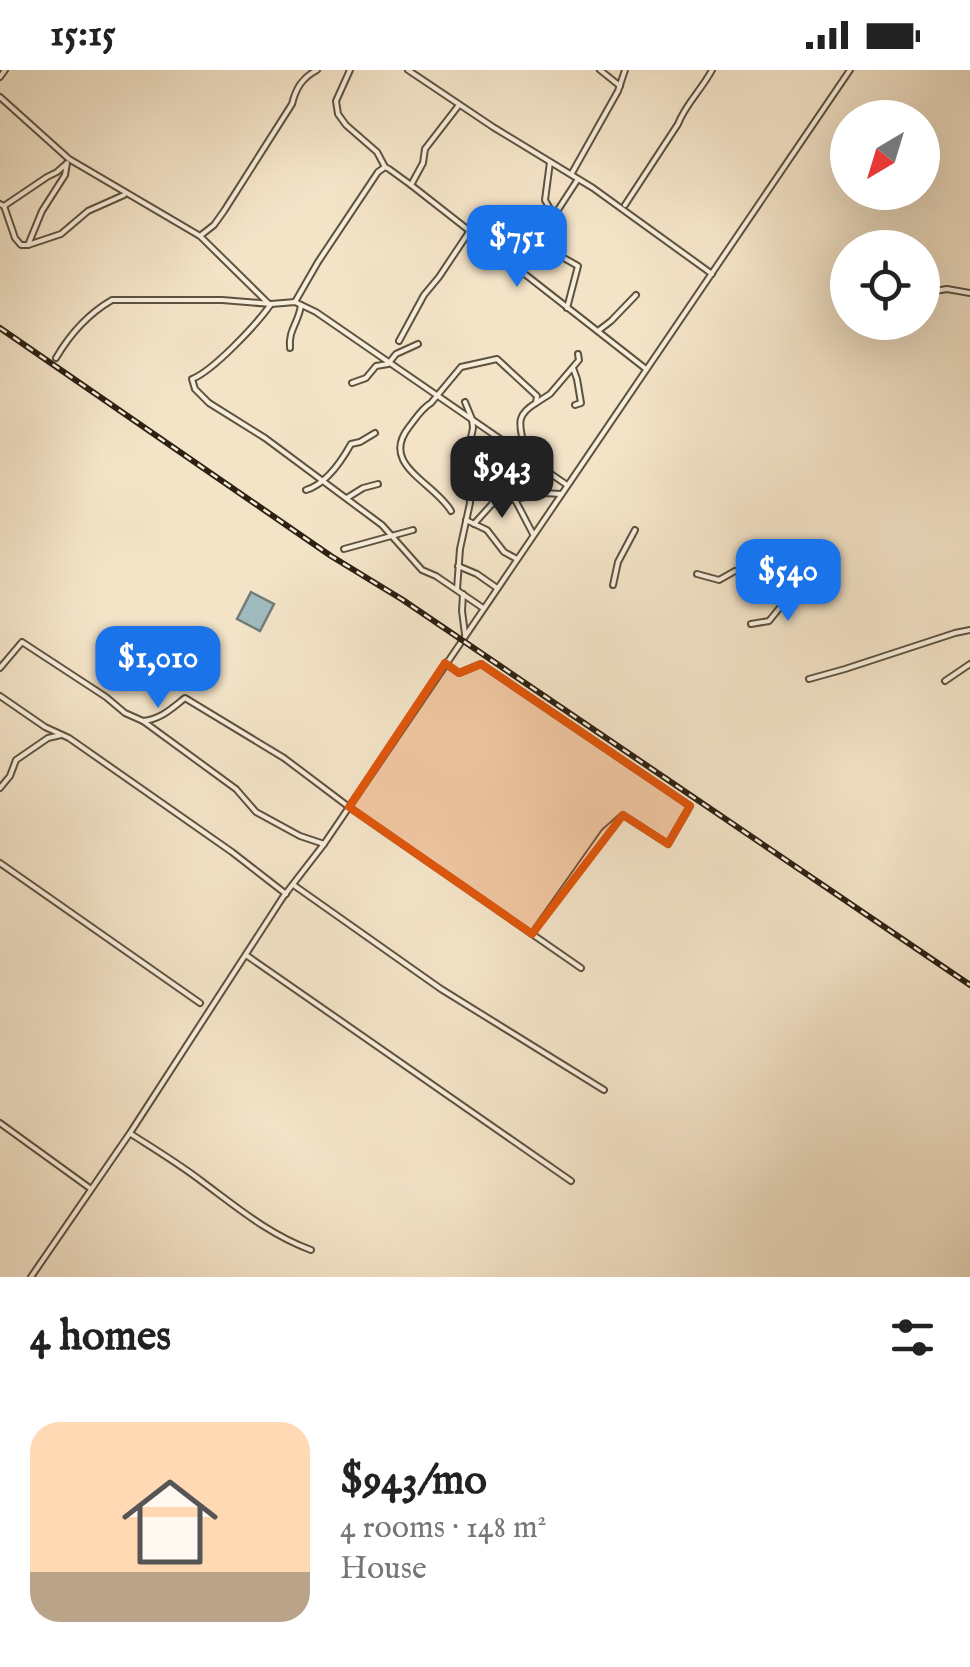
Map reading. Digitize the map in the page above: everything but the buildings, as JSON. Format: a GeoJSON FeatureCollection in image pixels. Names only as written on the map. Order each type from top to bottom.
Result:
{"type":"FeatureCollection","features":[{"type":"Feature","properties":{"kind":"street"},"geometry":{"type":"LineString","coordinates":[[0,77],[5,70]]}},
{"type":"Feature","properties":{"kind":"street"},"geometry":{"type":"LineString","coordinates":[[200,236],[224,211],[292,104],[299,85],[317,70]]}},
{"type":"Feature","properties":{"kind":"street"},"geometry":{"type":"LineString","coordinates":[[350,70],[336,101],[338,114],[346,126],[378,152],[385,167],[646,369]]}},
{"type":"Feature","properties":{"kind":"street"},"geometry":{"type":"LineString","coordinates":[[408,70],[417,72],[459,106],[628,212],[712,274]]}},
{"type":"Feature","properties":{"kind":"street"},"geometry":{"type":"LineString","coordinates":[[600,70],[620,86]]}},
{"type":"Feature","properties":{"kind":"street"},"geometry":{"type":"LineString","coordinates":[[572,173],[625,70]]}},
{"type":"Feature","properties":{"kind":"street"},"geometry":{"type":"LineString","coordinates":[[625,205],[712,70]]}},
{"type":"Feature","properties":{"kind":"street"},"geometry":{"type":"LineString","coordinates":[[31,1277],[286,894],[324,844],[850,70]]}},
{"type":"Feature","properties":{"kind":"street"},"geometry":{"type":"LineString","coordinates":[[0,97],[68,161],[200,236],[271,304]]}},
{"type":"Feature","properties":{"kind":"street"},"geometry":{"type":"LineString","coordinates":[[411,184],[423,163],[425,149],[459,106]]}},
{"type":"Feature","properties":{"kind":"street"},"geometry":{"type":"LineString","coordinates":[[68,161],[57,172],[2,205],[21,245],[61,234],[88,211],[127,194]]}},
{"type":"Feature","properties":{"kind":"street"},"geometry":{"type":"LineString","coordinates":[[28,246],[68,161]]}},
{"type":"Feature","properties":{"kind":"street"},"geometry":{"type":"LineString","coordinates":[[550,162],[545,200],[554,216]]}},
{"type":"Feature","properties":{"kind":"street"},"geometry":{"type":"LineString","coordinates":[[290,348],[288,336],[300,315],[298,303],[318,262],[385,167]]}},
{"type":"Feature","properties":{"kind":"street"},"geometry":{"type":"LineString","coordinates":[[567,308],[578,266],[562,256],[550,236],[554,216],[578,179]]}},
{"type":"Feature","properties":{"kind":"street"},"geometry":{"type":"LineString","coordinates":[[399,341],[424,295],[470,230]]}},
{"type":"Feature","properties":{"kind":"street"},"geometry":{"type":"LineString","coordinates":[[940,290],[970,293]]}},
{"type":"Feature","properties":{"kind":"street"},"geometry":{"type":"LineString","coordinates":[[598,332],[636,294]]}},
{"type":"Feature","properties":{"kind":"street"},"geometry":{"type":"LineString","coordinates":[[56,358],[72,332],[112,300],[298,303],[567,485]]}},
{"type":"Feature","properties":{"kind":"street"},"geometry":{"type":"LineString","coordinates":[[271,304],[206,372],[192,380],[194,390],[382,525],[422,570],[483,608]]}},
{"type":"Feature","properties":{"kind":"street"},"geometry":{"type":"LineString","coordinates":[[352,382],[366,378],[376,366],[388,364],[396,354],[418,344]]}},
{"type":"Feature","properties":{"kind":"street"},"geometry":{"type":"LineString","coordinates":[[524,455],[520,418],[550,394],[579,360],[578,354]]}},
{"type":"Feature","properties":{"kind":"street"},"geometry":{"type":"LineString","coordinates":[[450,511],[433,489],[411,474],[399,449],[400,438],[424,406],[462,366],[497,358],[537,396],[536,403]]}},
{"type":"Feature","properties":{"kind":"street"},"geometry":{"type":"LineString","coordinates":[[573,368],[581,403],[575,406]]}},
{"type":"Feature","properties":{"kind":"street"},"geometry":{"type":"LineString","coordinates":[[456,589],[470,503],[467,457],[472,419],[466,402]]}},
{"type":"Feature","properties":{"kind":"street"},"geometry":{"type":"LineString","coordinates":[[306,490],[324,482],[351,444],[375,433]]}},
{"type":"Feature","properties":{"kind":"street"},"geometry":{"type":"LineString","coordinates":[[474,524],[508,480],[511,465],[524,455]]}},
{"type":"Feature","properties":{"kind":"street"},"geometry":{"type":"LineString","coordinates":[[508,480],[534,534]]}},
{"type":"Feature","properties":{"kind":"street"},"geometry":{"type":"LineString","coordinates":[[347,498],[378,484]]}},
{"type":"Feature","properties":{"kind":"street"},"geometry":{"type":"LineString","coordinates":[[492,504],[561,494]]}},
{"type":"Feature","properties":{"kind":"street"},"geometry":{"type":"LineString","coordinates":[[466,520],[487,530],[504,552],[516,559]]}},
{"type":"Feature","properties":{"kind":"street"},"geometry":{"type":"LineString","coordinates":[[344,549],[413,530]]}},
{"type":"Feature","properties":{"kind":"street"},"geometry":{"type":"LineString","coordinates":[[613,585],[618,562],[635,530]]}},
{"type":"Feature","properties":{"kind":"street"},"geometry":{"type":"LineString","coordinates":[[458,566],[497,588]]}},
{"type":"Feature","properties":{"kind":"street"},"geometry":{"type":"LineString","coordinates":[[697,574],[719,580],[735,571]]}},
{"type":"Feature","properties":{"kind":"street"},"geometry":{"type":"LineString","coordinates":[[751,624],[769,621],[793,583]]}},
{"type":"Feature","properties":{"kind":"street"},"geometry":{"type":"LineString","coordinates":[[463,594],[465,634]]}},
{"type":"Feature","properties":{"kind":"street"},"geometry":{"type":"LineString","coordinates":[[809,679],[968,632]]}},
{"type":"Feature","properties":{"kind":"street"},"geometry":{"type":"LineString","coordinates":[[0,668],[22,642],[236,788],[256,812],[324,844]]}},
{"type":"Feature","properties":{"kind":"street"},"geometry":{"type":"LineString","coordinates":[[445,663],[459,673],[482,664],[690,806],[668,844],[622,815],[604,832],[532,934]]}},
{"type":"Feature","properties":{"kind":"street"},"geometry":{"type":"LineString","coordinates":[[945,681],[970,664]]}},
{"type":"Feature","properties":{"kind":"street"},"geometry":{"type":"LineString","coordinates":[[0,696],[232,852],[286,894]]}},
{"type":"Feature","properties":{"kind":"street"},"geometry":{"type":"LineString","coordinates":[[142,721],[164,715],[185,698],[284,758],[581,968]]}},
{"type":"Feature","properties":{"kind":"street"},"geometry":{"type":"LineString","coordinates":[[0,788],[16,760],[48,738],[62,735]]}},
{"type":"Feature","properties":{"kind":"street"},"geometry":{"type":"LineString","coordinates":[[0,863],[200,1003]]}},
{"type":"Feature","properties":{"kind":"street"},"geometry":{"type":"LineString","coordinates":[[294,884],[441,989],[604,1090]]}},
{"type":"Feature","properties":{"kind":"street"},"geometry":{"type":"LineString","coordinates":[[246,955],[570,1181]]}},
{"type":"Feature","properties":{"kind":"street"},"geometry":{"type":"LineString","coordinates":[[0,1123],[91,1189]]}},
{"type":"Feature","properties":{"kind":"street"},"geometry":{"type":"LineString","coordinates":[[130,1133],[204,1182],[232,1207],[285,1241],[311,1250]]}},
{"type":"Feature","properties":{"kind":"highlighted area"},"geometry":{"type":"Polygon","coordinates":[[[445,663],[459,673],[481,664],[690,806],[668,844],[623,815],[532,934],[349,807],[445,663]]]}},
{"type":"Feature","properties":{"kind":"water"},"geometry":{"type":"Polygon","coordinates":[[[251,592],[274,604],[260,631],[237,619],[251,592]]]}},
{"type":"Feature","properties":{"kind":"railway"},"geometry":{"type":"LineString","coordinates":[[0,328],[331,556],[403,600],[970,985]]}}]}
